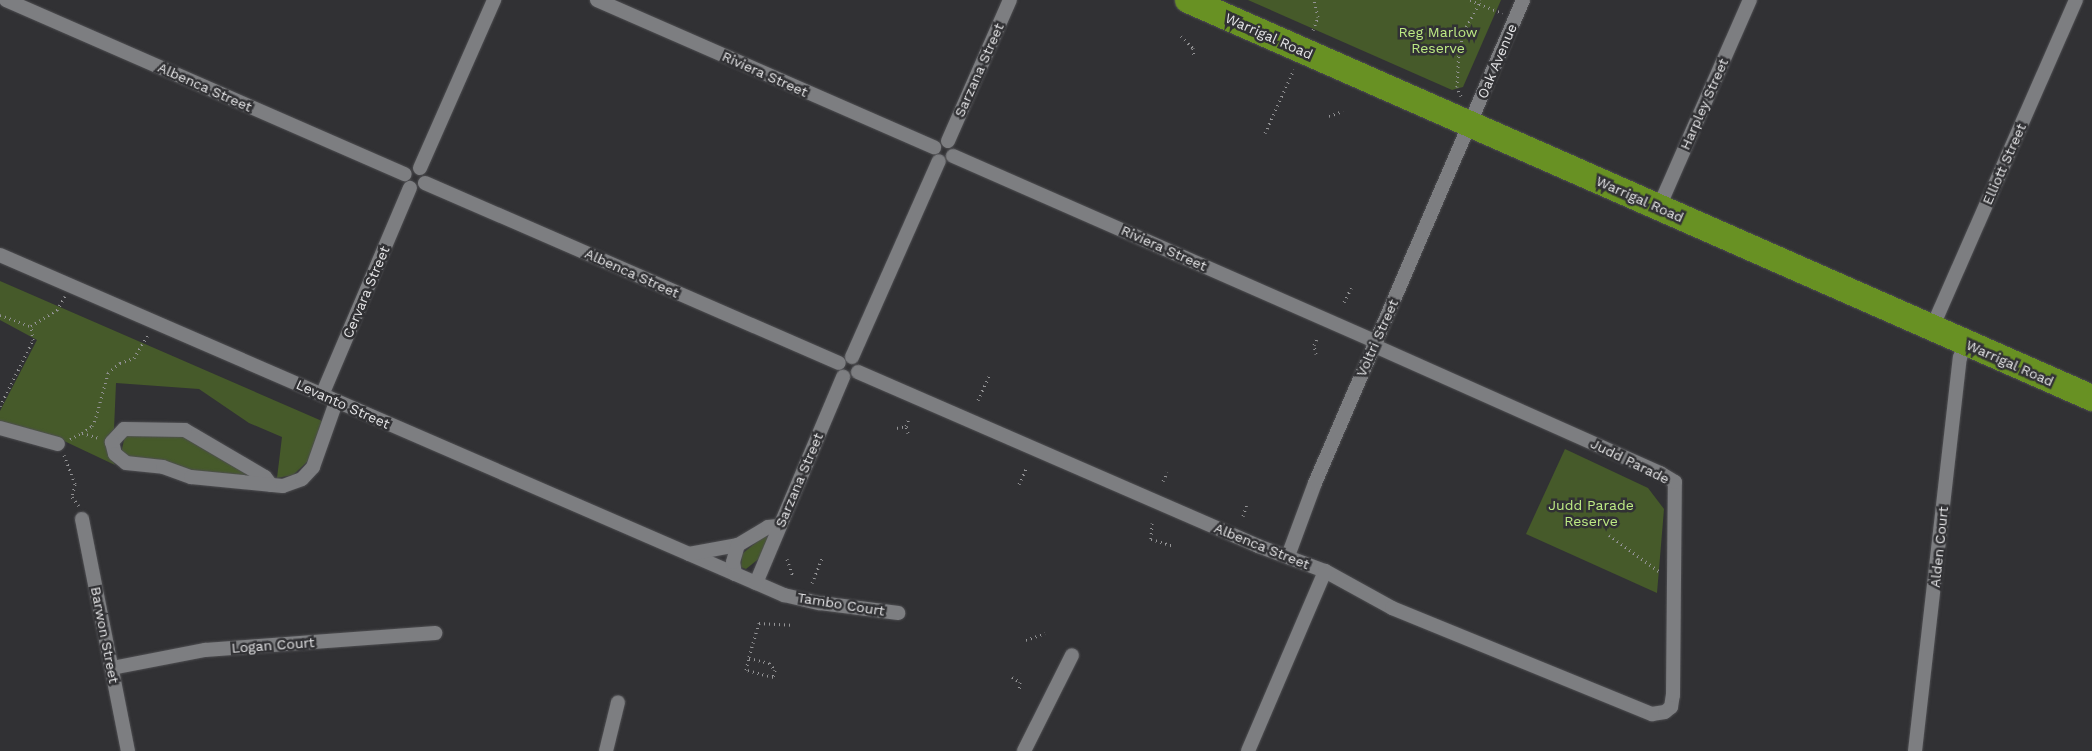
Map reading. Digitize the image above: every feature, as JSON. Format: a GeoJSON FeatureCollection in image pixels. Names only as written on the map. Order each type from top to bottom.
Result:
{"type":"FeatureCollection","features":[{"type":"Feature","properties":{"kind":"highway","name":"Warrigal Road"},"geometry":{"type":"LineString","coordinates":[[1188,0],[1308,40],[1471,123],[2092,398]]}},
{"type":"Feature","properties":{"kind":"street","name":"Albenca Street"},"geometry":{"type":"LineString","coordinates":[[6,0],[405,174]]}},
{"type":"Feature","properties":{"kind":"street"},"geometry":{"type":"LineString","coordinates":[[420,168],[494,0]]}},
{"type":"Feature","properties":{"kind":"street","name":"Riviera Street"},"geometry":{"type":"LineString","coordinates":[[597,0],[934,147]]}},
{"type":"Feature","properties":{"kind":"street","name":"Sarzana Street"},"geometry":{"type":"LineString","coordinates":[[948,141],[1010,0]]}},
{"type":"Feature","properties":{"kind":"street","name":"Oak Avenue"},"geometry":{"type":"LineString","coordinates":[[1471,123],[1523,0]]}},
{"type":"Feature","properties":{"kind":"street","name":"Harpley Street"},"geometry":{"type":"LineString","coordinates":[[1659,207],[1750,0]]}},
{"type":"Feature","properties":{"kind":"street","name":"Elliott Street"},"geometry":{"type":"LineString","coordinates":[[1932,328],[2076,0]]}},
{"type":"Feature","properties":{"kind":"street","name":"Voltri Street"},"geometry":{"type":"LineString","coordinates":[[1288,556],[1315,483],[1374,343],[1471,123]]}},
{"type":"Feature","properties":{"kind":"street"},"geometry":{"type":"LineString","coordinates":[[939,141],[948,141],[954,147],[953,156],[945,162],[939,161],[933,154],[934,147],[939,141]]}},
{"type":"Feature","properties":{"kind":"street","name":"Riviera Street"},"geometry":{"type":"LineString","coordinates":[[953,156],[1374,343]]}},
{"type":"Feature","properties":{"kind":"street"},"geometry":{"type":"LineString","coordinates":[[852,358],[939,161]]}},
{"type":"Feature","properties":{"kind":"street"},"geometry":{"type":"LineString","coordinates":[[411,168],[420,168],[425,174],[425,183],[419,188],[410,188],[405,181],[405,174],[411,168]]}},
{"type":"Feature","properties":{"kind":"street","name":"Albenca Street"},"geometry":{"type":"LineString","coordinates":[[425,183],[838,363]]}},
{"type":"Feature","properties":{"kind":"street","name":"Cervara Street"},"geometry":{"type":"LineString","coordinates":[[322,395],[410,188]]}},
{"type":"Feature","properties":{"kind":"street","name":"Levanto Street"},"geometry":{"type":"LineString","coordinates":[[0,255],[685,554],[756,582]]}},
{"type":"Feature","properties":{"kind":"street","name":"Judd Parade"},"geometry":{"type":"LineString","coordinates":[[1374,343],[1670,478],[1677,489],[1676,580],[1673,695],[1671,706],[1665,712]]}},
{"type":"Feature","properties":{"kind":"street","name":"Alden Court"},"geometry":{"type":"LineString","coordinates":[[1915,751],[1959,365],[1965,343]]}},
{"type":"Feature","properties":{"kind":"street"},"geometry":{"type":"LineString","coordinates":[[844,357],[852,358],[858,364],[858,372],[852,378],[843,377],[838,370],[838,363],[844,357]]}},
{"type":"Feature","properties":{"kind":"street","name":"Albenca Street"},"geometry":{"type":"LineString","coordinates":[[858,372],[1251,543],[1325,571],[1401,612],[1652,714],[1665,712]]}},
{"type":"Feature","properties":{"kind":"street","name":"Sarzana Street"},"geometry":{"type":"LineString","coordinates":[[756,582],[778,526],[843,377]]}},
{"type":"Feature","properties":{"kind":"street"},"geometry":{"type":"LineString","coordinates":[[271,485],[265,477],[185,430],[124,429],[112,442],[114,454],[126,463],[164,467],[191,477],[255,486],[290,485],[310,472],[336,402]]}},
{"type":"Feature","properties":{"kind":"street"},"geometry":{"type":"LineString","coordinates":[[0,428],[63,445]]}},
{"type":"Feature","properties":{"kind":"street","name":"Barwon Street"},"geometry":{"type":"LineString","coordinates":[[82,519],[128,751]]}},
{"type":"Feature","properties":{"kind":"street"},"geometry":{"type":"LineString","coordinates":[[685,554],[738,545],[768,527],[778,526]]}},
{"type":"Feature","properties":{"kind":"street"},"geometry":{"type":"LineString","coordinates":[[735,574],[733,562],[738,545]]}},
{"type":"Feature","properties":{"kind":"street"},"geometry":{"type":"LineString","coordinates":[[1248,751],[1325,571]]}},
{"type":"Feature","properties":{"kind":"street","name":"Tambo Court"},"geometry":{"type":"LineString","coordinates":[[756,582],[801,599],[898,613]]}},
{"type":"Feature","properties":{"kind":"street","name":"Logan Court"},"geometry":{"type":"LineString","coordinates":[[112,668],[205,650],[435,633]]}},
{"type":"Feature","properties":{"kind":"street"},"geometry":{"type":"LineString","coordinates":[[1024,751],[1072,655]]}},
{"type":"Feature","properties":{"kind":"street"},"geometry":{"type":"LineString","coordinates":[[606,751],[618,702]]}},
{"type":"Feature","properties":{"kind":"path"},"geometry":{"type":"LineString","coordinates":[[1265,133],[1318,17],[1314,0]]}},
{"type":"Feature","properties":{"kind":"path"},"geometry":{"type":"LineString","coordinates":[[1470,0],[1515,19]]}},
{"type":"Feature","properties":{"kind":"path"},"geometry":{"type":"LineString","coordinates":[[1461,96],[1457,87],[1459,51],[1464,31],[1481,0]]}},
{"type":"Feature","properties":{"kind":"path"},"geometry":{"type":"LineString","coordinates":[[1181,36],[1191,45],[1194,57]]}},
{"type":"Feature","properties":{"kind":"path"},"geometry":{"type":"LineString","coordinates":[[1329,116],[1343,111]]}},
{"type":"Feature","properties":{"kind":"path"},"geometry":{"type":"LineString","coordinates":[[31,326],[57,310],[70,285]]}},
{"type":"Feature","properties":{"kind":"path"},"geometry":{"type":"LineString","coordinates":[[1344,302],[1351,288]]}},
{"type":"Feature","properties":{"kind":"path"},"geometry":{"type":"LineString","coordinates":[[0,315],[31,326]]}},
{"type":"Feature","properties":{"kind":"path"},"geometry":{"type":"LineString","coordinates":[[82,519],[72,497],[75,484],[63,458],[63,445],[92,426],[108,373],[120,363],[134,358],[154,322]]}},
{"type":"Feature","properties":{"kind":"path"},"geometry":{"type":"LineString","coordinates":[[0,406],[34,340],[31,326]]}},
{"type":"Feature","properties":{"kind":"path"},"geometry":{"type":"LineString","coordinates":[[1316,354],[1314,345],[1317,338]]}},
{"type":"Feature","properties":{"kind":"path"},"geometry":{"type":"LineString","coordinates":[[978,400],[990,374]]}},
{"type":"Feature","properties":{"kind":"path"},"geometry":{"type":"LineString","coordinates":[[908,433],[906,426],[909,418]]}},
{"type":"Feature","properties":{"kind":"path"},"geometry":{"type":"LineString","coordinates":[[898,428],[906,426]]}},
{"type":"Feature","properties":{"kind":"path"},"geometry":{"type":"LineString","coordinates":[[82,432],[112,442]]}},
{"type":"Feature","properties":{"kind":"path"},"geometry":{"type":"LineString","coordinates":[[1019,484],[1026,469]]}},
{"type":"Feature","properties":{"kind":"path"},"geometry":{"type":"LineString","coordinates":[[1163,481],[1167,472]]}},
{"type":"Feature","properties":{"kind":"path"},"geometry":{"type":"LineString","coordinates":[[1243,516],[1247,504]]}},
{"type":"Feature","properties":{"kind":"path"},"geometry":{"type":"LineString","coordinates":[[1152,523],[1151,539],[1174,546]]}},
{"type":"Feature","properties":{"kind":"path"},"geometry":{"type":"LineString","coordinates":[[1608,535],[1631,549],[1652,568],[1676,580]]}},
{"type":"Feature","properties":{"kind":"path"},"geometry":{"type":"LineString","coordinates":[[812,583],[822,558]]}},
{"type":"Feature","properties":{"kind":"path"},"geometry":{"type":"LineString","coordinates":[[787,559],[793,576]]}},
{"type":"Feature","properties":{"kind":"path"},"geometry":{"type":"LineString","coordinates":[[749,658],[769,663],[775,670],[773,677],[748,672],[749,658],[759,623],[792,625]]}},
{"type":"Feature","properties":{"kind":"path"},"geometry":{"type":"LineString","coordinates":[[1026,640],[1045,633]]}},
{"type":"Feature","properties":{"kind":"path"},"geometry":{"type":"LineString","coordinates":[[1012,677],[1020,682],[1019,691]]}},
{"type":"Feature","properties":{"kind":"green space","name":"Reg Marlow Reserve"},"geometry":{"type":"Polygon","coordinates":[[[1248,0],[1501,0],[1463,87],[1452,90],[1248,0]]]}},
{"type":"Feature","properties":{"kind":"green space"},"geometry":{"type":"Polygon","coordinates":[[[0,281],[322,421],[309,460],[293,475],[277,478],[282,437],[249,423],[199,389],[116,383],[114,429],[107,437],[106,448],[115,465],[62,440],[0,423],[0,411],[37,340],[0,320],[0,281]]]}},
{"type":"Feature","properties":{"kind":"green space"},"geometry":{"type":"Polygon","coordinates":[[[183,435],[264,482],[132,461],[121,453],[125,436],[183,435]]]}},
{"type":"Feature","properties":{"kind":"green space","name":"Judd Parade Reserve"},"geometry":{"type":"Polygon","coordinates":[[[1565,449],[1648,488],[1664,509],[1657,593],[1526,534],[1565,449]]]}},
{"type":"Feature","properties":{"kind":"green space"},"geometry":{"type":"Polygon","coordinates":[[[764,536],[768,537],[761,557],[746,569],[741,567],[742,554],[764,536]]]}}]}
